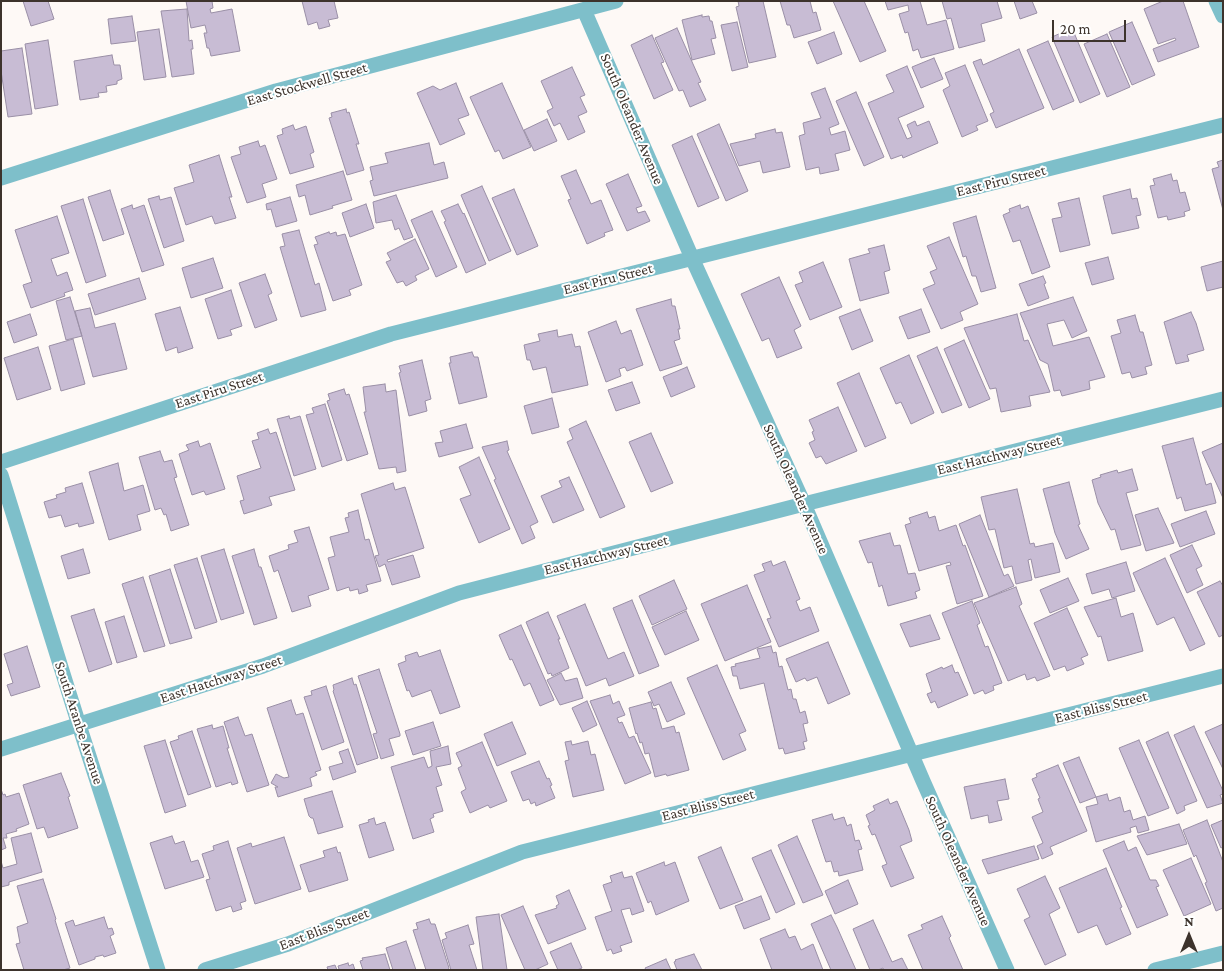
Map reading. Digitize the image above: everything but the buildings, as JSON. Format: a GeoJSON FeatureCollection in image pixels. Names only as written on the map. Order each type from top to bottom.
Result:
{"type":"FeatureCollection","features":[{"type":"Feature","properties":{"kind":"street","name":"East Stockwell Street"},"geometry":{"type":"LineString","coordinates":[[1,178],[276,91],[616,1]]}},
{"type":"Feature","properties":{"kind":"street"},"geometry":{"type":"LineString","coordinates":[[1216,1],[1223,16]]}},
{"type":"Feature","properties":{"kind":"street","name":"South Oleander Avenue"},"geometry":{"type":"LineString","coordinates":[[584,10],[692,258],[804,504],[911,754],[1007,970]]}},
{"type":"Feature","properties":{"kind":"street","name":"East Piru Street"},"geometry":{"type":"LineString","coordinates":[[1,462],[391,334],[1223,125]]}},
{"type":"Feature","properties":{"kind":"street","name":"East Hatchway Street"},"geometry":{"type":"LineString","coordinates":[[1,749],[263,666],[459,593],[1223,399]]}},
{"type":"Feature","properties":{"kind":"street","name":"South Aranbe Avenue"},"geometry":{"type":"LineString","coordinates":[[1,475],[158,970]]}},
{"type":"Feature","properties":{"kind":"street","name":"East Bliss Street"},"geometry":{"type":"LineString","coordinates":[[205,970],[288,944],[522,852],[1223,676]]}},
{"type":"Feature","properties":{"kind":"street"},"geometry":{"type":"LineString","coordinates":[[1155,970],[1223,953]]}}]}
